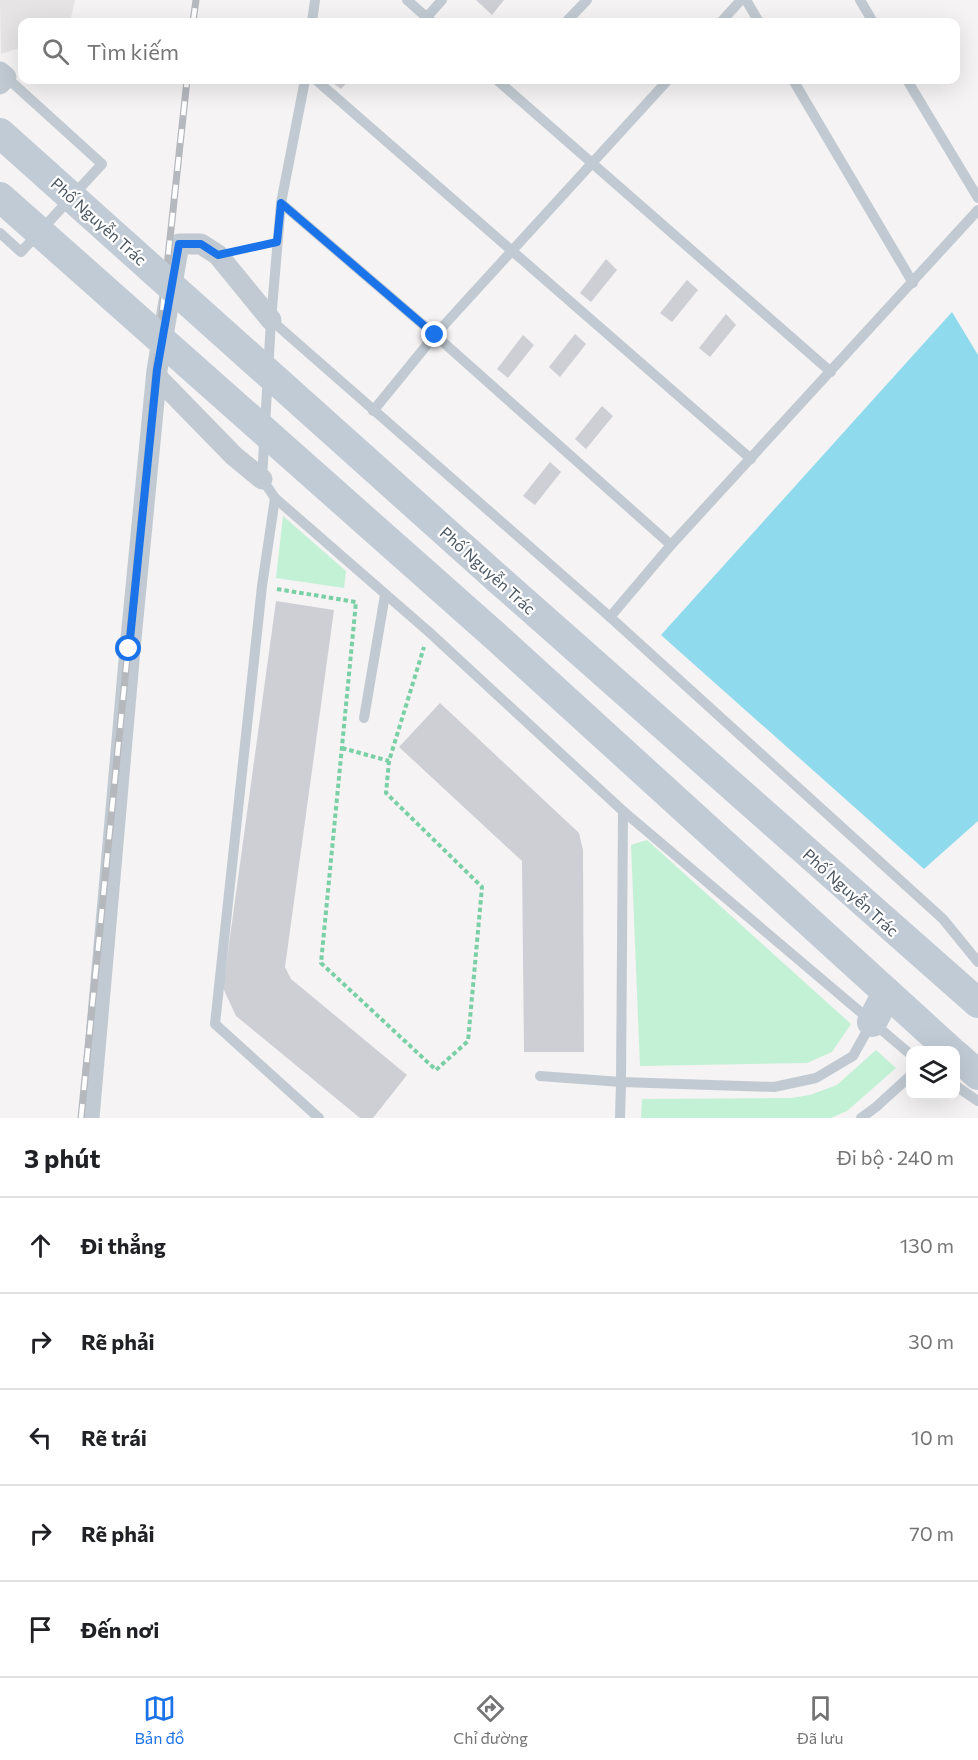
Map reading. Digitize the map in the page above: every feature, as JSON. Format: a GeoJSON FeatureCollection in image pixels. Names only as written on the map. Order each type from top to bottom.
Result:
{"type":"FeatureCollection","features":[{"type":"Feature","properties":{"kind":"main road","name":"Phố Nguyễn Trác"},"geometry":{"type":"LineString","coordinates":[[0,133],[498,579],[978,1003]]}},
{"type":"Feature","properties":{"kind":"main road"},"geometry":{"type":"LineString","coordinates":[[0,196],[493,634],[947,1046]]}},
{"type":"Feature","properties":{"kind":"main road"},"geometry":{"type":"LineString","coordinates":[[872,1022],[887,993]]}},
{"type":"Feature","properties":{"kind":"main road"},"geometry":{"type":"LineString","coordinates":[[960,1059],[978,1075]]}},
{"type":"Feature","properties":{"kind":"street"},"geometry":{"type":"LineString","coordinates":[[89,1118],[129,649],[157,370],[179,244],[201,244],[218,255],[271,320]]}},
{"type":"Feature","properties":{"kind":"street"},"geometry":{"type":"LineString","coordinates":[[157,378],[234,456],[262,479]]}},
{"type":"Feature","properties":{"kind":"lane"},"geometry":{"type":"LineString","coordinates":[[313,18],[315,0]]}},
{"type":"Feature","properties":{"kind":"lane"},"geometry":{"type":"LineString","coordinates":[[407,0],[428,18]]}},
{"type":"Feature","properties":{"kind":"lane"},"geometry":{"type":"LineString","coordinates":[[431,18],[442,0]]}},
{"type":"Feature","properties":{"kind":"lane"},"geometry":{"type":"LineString","coordinates":[[570,18],[587,0]]}},
{"type":"Feature","properties":{"kind":"lane"},"geometry":{"type":"LineString","coordinates":[[725,18],[741,0]]}},
{"type":"Feature","properties":{"kind":"lane"},"geometry":{"type":"LineString","coordinates":[[746,0],[757,18]]}},
{"type":"Feature","properties":{"kind":"lane"},"geometry":{"type":"LineString","coordinates":[[860,0],[871,18]]}},
{"type":"Feature","properties":{"kind":"lane"},"geometry":{"type":"LineString","coordinates":[[0,233],[21,252],[102,164],[2,78]]}},
{"type":"Feature","properties":{"kind":"lane"},"geometry":{"type":"LineString","coordinates":[[304,84],[281,203],[271,320],[262,479],[275,498],[429,632],[623,811],[906,1051]]}},
{"type":"Feature","properties":{"kind":"lane"},"geometry":{"type":"LineString","coordinates":[[321,84],[751,459]]}},
{"type":"Feature","properties":{"kind":"lane"},"geometry":{"type":"LineString","coordinates":[[507,84],[592,163],[831,372]]}},
{"type":"Feature","properties":{"kind":"lane"},"geometry":{"type":"LineString","coordinates":[[373,411],[435,335],[664,84]]}},
{"type":"Feature","properties":{"kind":"lane"},"geometry":{"type":"LineString","coordinates":[[795,84],[913,283]]}},
{"type":"Feature","properties":{"kind":"lane"},"geometry":{"type":"LineString","coordinates":[[909,84],[978,198]]}},
{"type":"Feature","properties":{"kind":"lane"},"geometry":{"type":"LineString","coordinates":[[281,203],[435,335],[671,545]]}},
{"type":"Feature","properties":{"kind":"lane"},"geometry":{"type":"LineString","coordinates":[[610,617],[671,545],[978,210]]}},
{"type":"Feature","properties":{"kind":"lane"},"geometry":{"type":"LineString","coordinates":[[271,320],[610,617],[943,919],[978,962]]}},
{"type":"Feature","properties":{"kind":"lane"},"geometry":{"type":"LineString","coordinates":[[275,498],[262,586],[215,1024],[319,1118]]}},
{"type":"Feature","properties":{"kind":"lane"},"geometry":{"type":"LineString","coordinates":[[364,718],[385,595]]}},
{"type":"Feature","properties":{"kind":"lane"},"geometry":{"type":"LineString","coordinates":[[620,1118],[623,811]]}},
{"type":"Feature","properties":{"kind":"lane"},"geometry":{"type":"LineString","coordinates":[[540,1076],[621,1082],[774,1087],[816,1078],[853,1056],[872,1022]]}},
{"type":"Feature","properties":{"kind":"lane"},"geometry":{"type":"LineString","coordinates":[[861,1118],[906,1080]]}},
{"type":"Feature","properties":{"kind":"lane"},"geometry":{"type":"LineString","coordinates":[[960,1089],[978,1101]]}},
{"type":"Feature","properties":{"kind":"path"},"geometry":{"type":"LineString","coordinates":[[218,255],[277,242]]}},
{"type":"Feature","properties":{"kind":"path"},"geometry":{"type":"LineString","coordinates":[[262,586],[356,602],[321,963],[436,1070],[468,1041],[482,887],[386,793],[389,761],[429,632]]}},
{"type":"Feature","properties":{"kind":"path"},"geometry":{"type":"LineString","coordinates":[[342,748],[389,761]]}},
{"type":"Feature","properties":{"kind":"shaded area"},"geometry":{"type":"Polygon","coordinates":[[[0,0],[75,0],[71,18],[18,18],[18,48],[1,54],[0,0]]]}},
{"type":"Feature","properties":{"kind":"green space"},"geometry":{"type":"Polygon","coordinates":[[[283,516],[346,571],[344,588],[276,578],[283,516]]]}},
{"type":"Feature","properties":{"kind":"green space"},"geometry":{"type":"Polygon","coordinates":[[[647,840],[851,1024],[832,1052],[807,1063],[640,1066],[631,845],[647,840]]]}},
{"type":"Feature","properties":{"kind":"green space"},"geometry":{"type":"Polygon","coordinates":[[[876,1050],[896,1068],[847,1111],[831,1118],[641,1118],[642,1099],[791,1098],[810,1095],[837,1085],[876,1050]]]}},
{"type":"Feature","properties":{"kind":"water"},"geometry":{"type":"Polygon","coordinates":[[[952,312],[978,355],[978,821],[924,869],[661,635],[952,312]]]}},
{"type":"Feature","properties":{"kind":"building"},"geometry":{"type":"Polygon","coordinates":[[[476,0],[504,0],[492,15],[476,0]]]}},
{"type":"Feature","properties":{"kind":"building"},"geometry":{"type":"Polygon","coordinates":[[[334,84],[345,84],[341,89],[334,84]]]}},
{"type":"Feature","properties":{"kind":"building"},"geometry":{"type":"Polygon","coordinates":[[[606,259],[617,270],[591,302],[580,293],[606,259]]]}},
{"type":"Feature","properties":{"kind":"building"},"geometry":{"type":"Polygon","coordinates":[[[687,280],[698,290],[672,322],[660,313],[687,280]]]}},
{"type":"Feature","properties":{"kind":"building"},"geometry":{"type":"Polygon","coordinates":[[[726,314],[736,325],[710,357],[699,348],[726,314]]]}},
{"type":"Feature","properties":{"kind":"building"},"geometry":{"type":"Polygon","coordinates":[[[575,334],[586,344],[560,377],[549,367],[575,334]]]}},
{"type":"Feature","properties":{"kind":"building"},"geometry":{"type":"Polygon","coordinates":[[[523,335],[534,345],[508,378],[497,369],[523,335]]]}},
{"type":"Feature","properties":{"kind":"building"},"geometry":{"type":"Polygon","coordinates":[[[602,406],[613,416],[586,449],[575,439],[602,406]]]}},
{"type":"Feature","properties":{"kind":"building"},"geometry":{"type":"Polygon","coordinates":[[[550,462],[561,472],[535,505],[523,496],[550,462]]]}},
{"type":"Feature","properties":{"kind":"building"},"geometry":{"type":"Polygon","coordinates":[[[276,601],[334,610],[285,967],[291,979],[407,1075],[373,1118],[360,1118],[236,1016],[223,988],[276,601]]]}},
{"type":"Feature","properties":{"kind":"building"},"geometry":{"type":"Polygon","coordinates":[[[440,703],[579,833],[583,850],[584,1052],[524,1052],[522,861],[399,747],[440,703]]]}},
{"type":"Feature","properties":{"kind":"railway"},"geometry":{"type":"LineString","coordinates":[[194,18],[196,0]]}},
{"type":"Feature","properties":{"kind":"railway"},"geometry":{"type":"LineString","coordinates":[[81,1118],[187,84]]}},
{"type":"Feature","properties":{"kind":"route"},"geometry":{"type":"LineString","coordinates":[[129,649],[157,370],[179,244],[201,244],[218,255],[277,242],[281,203],[435,335]]}}]}
